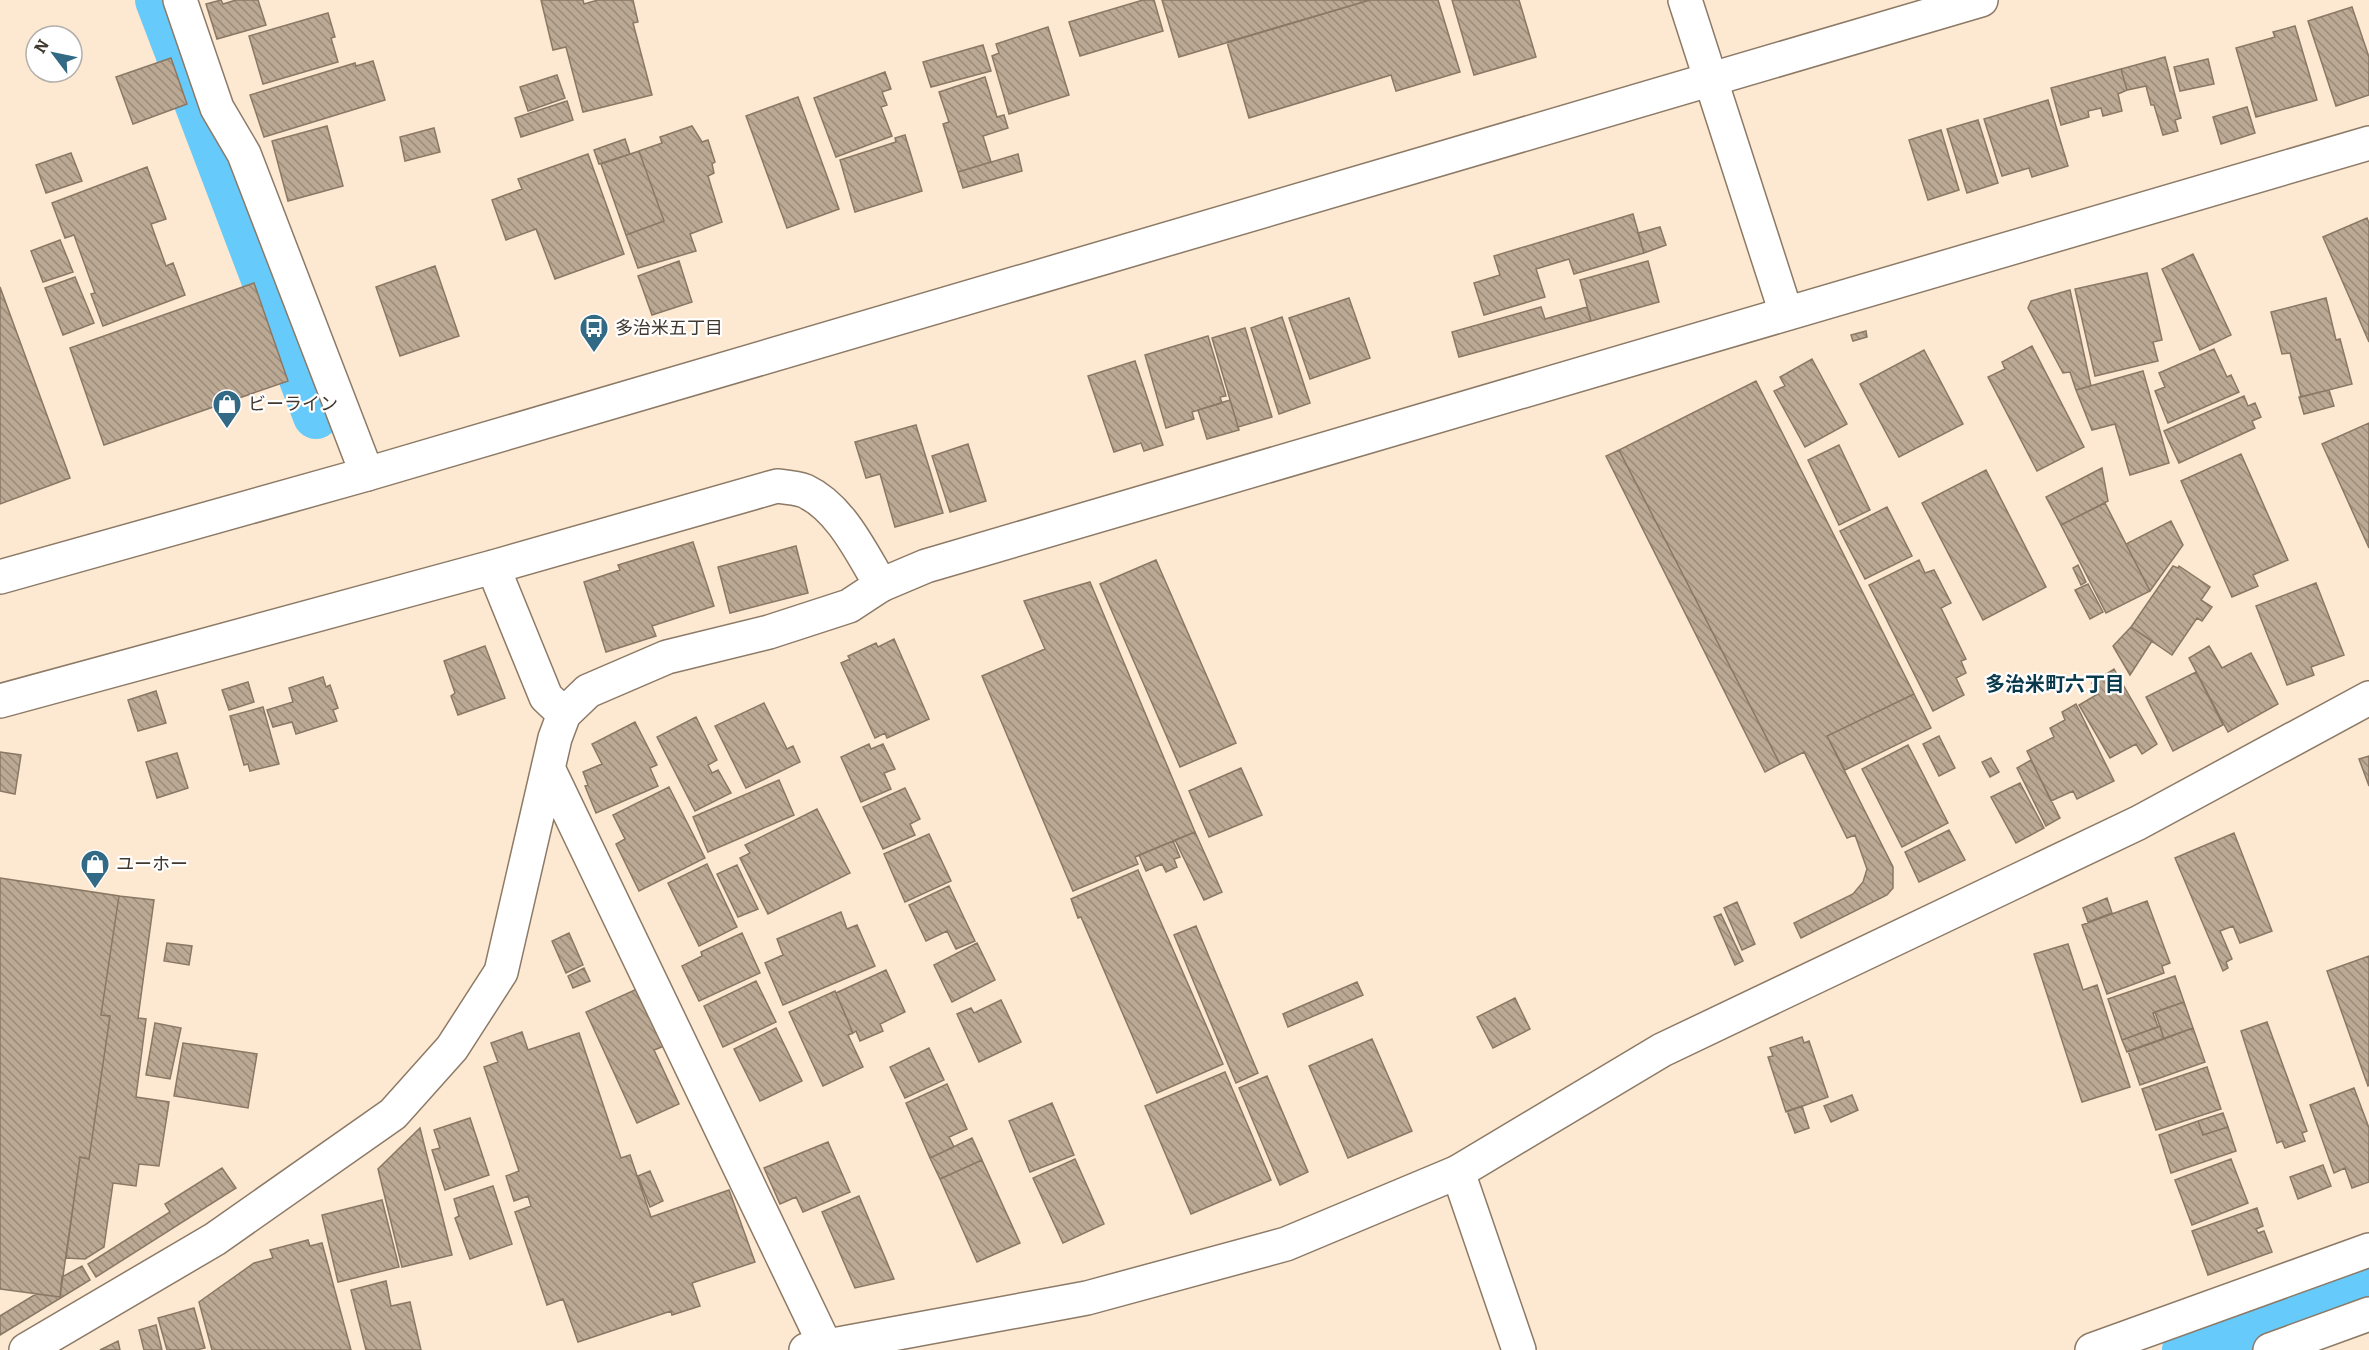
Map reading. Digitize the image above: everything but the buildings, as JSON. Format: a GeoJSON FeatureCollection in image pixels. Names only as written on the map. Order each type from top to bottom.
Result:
{"type":"FeatureCollection","features":[{"type":"Feature","properties":{"kind":"street"},"geometry":{"type":"LineString","coordinates":[[180,0],[217,108],[244,154],[367,474]]}},
{"type":"Feature","properties":{"kind":"street"},"geometry":{"type":"LineString","coordinates":[[1685,0],[1786,313]]}},
{"type":"Feature","properties":{"kind":"street"},"geometry":{"type":"LineString","coordinates":[[0,577],[367,474],[1709,78],[1981,0]]}},
{"type":"Feature","properties":{"kind":"street"},"geometry":{"type":"LineString","coordinates":[[26,1350],[215,1239],[393,1114],[452,1048],[501,972],[548,768],[564,714],[588,690],[667,657],[769,632],[849,606],[881,585],[926,566],[2369,143]]}},
{"type":"Feature","properties":{"kind":"street"},"geometry":{"type":"LineString","coordinates":[[0,701],[493,567],[777,486],[804,491],[824,504],[844,525],[881,585]]}},
{"type":"Feature","properties":{"kind":"street"},"geometry":{"type":"LineString","coordinates":[[493,567],[546,697],[564,714]]}},
{"type":"Feature","properties":{"kind":"street"},"geometry":{"type":"LineString","coordinates":[[548,768],[815,1347],[1098,1295],[1286,1244],[1458,1172],[1662,1050],[2138,822],[2369,698]]}},
{"type":"Feature","properties":{"kind":"street"},"geometry":{"type":"LineString","coordinates":[[1458,1172],[1519,1350]]}},
{"type":"Feature","properties":{"kind":"street"},"geometry":{"type":"LineString","coordinates":[[2092,1350],[2369,1250]]}},
{"type":"Feature","properties":{"kind":"street"},"geometry":{"type":"LineString","coordinates":[[2270,1350],[2369,1314]]}},
{"type":"Feature","properties":{"kind":"waterway"},"geometry":{"type":"LineString","coordinates":[[158,0],[316,416]]}},
{"type":"Feature","properties":{"kind":"waterway"},"geometry":{"type":"LineString","coordinates":[[2185,1350],[2369,1283]]}},
{"type":"Feature","properties":{"kind":"place","name":"多治米五丁目"},"geometry":{"type":"Point","coordinates":[594,354]}},
{"type":"Feature","properties":{"kind":"place","name":"ビーライン"},"geometry":{"type":"Point","coordinates":[227,430]}},
{"type":"Feature","properties":{"kind":"place","name":"ユーホー"},"geometry":{"type":"Point","coordinates":[95,890]}},
{"type":"Feature","properties":{"kind":"district","name":"多治米町六丁目"},"geometry":{"type":"Point","coordinates":[2055,684]}}]}
